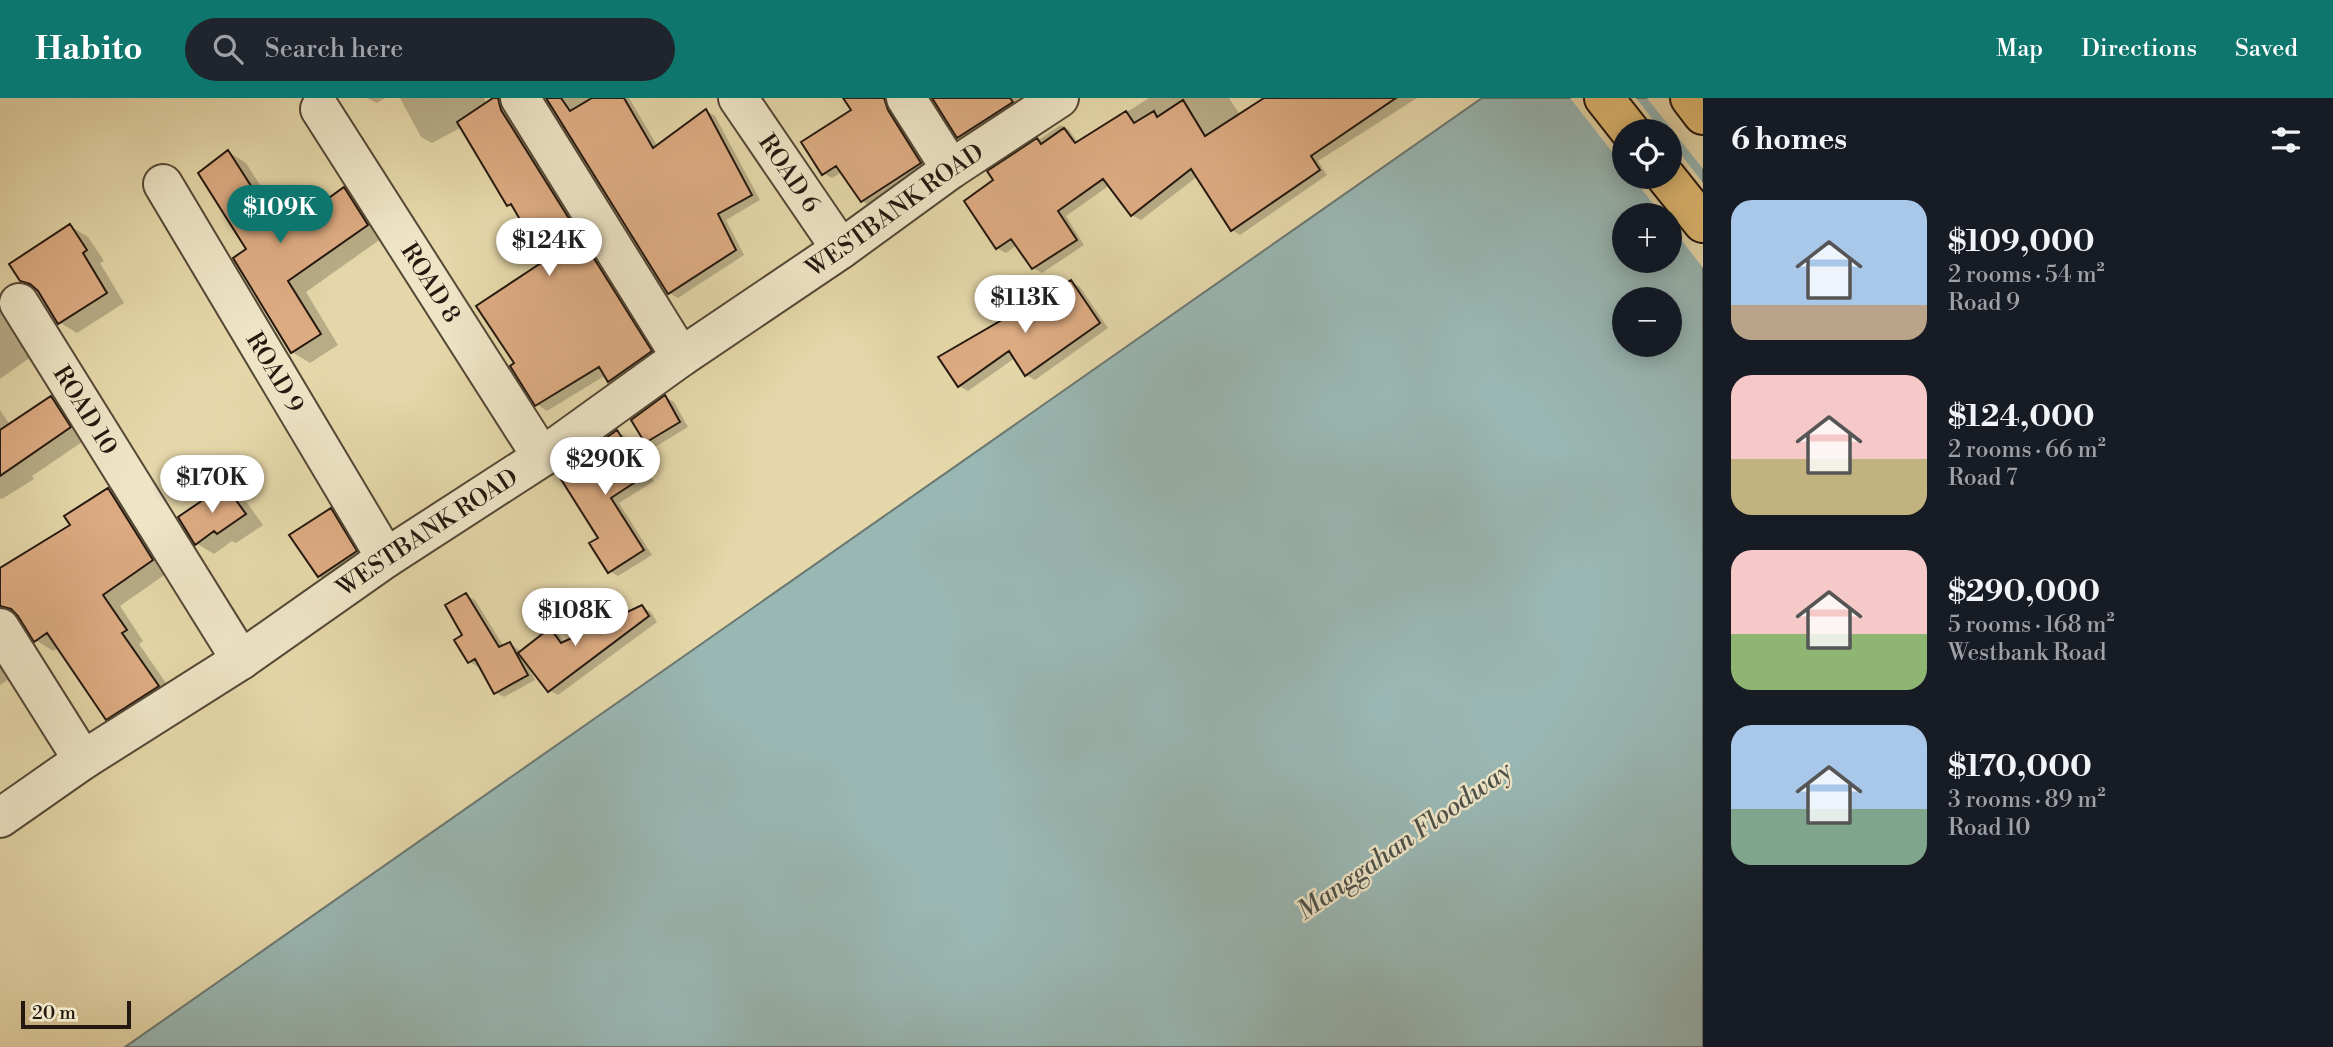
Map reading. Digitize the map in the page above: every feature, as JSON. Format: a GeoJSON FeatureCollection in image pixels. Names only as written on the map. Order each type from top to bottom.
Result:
{"type":"FeatureCollection","features":[{"type":"Feature","properties":{"kind":"main road"},"geometry":{"type":"LineString","coordinates":[[1604,98],[1621,119]]}},
{"type":"Feature","properties":{"kind":"main road"},"geometry":{"type":"LineString","coordinates":[[1690,98],[1703,115]]}},
{"type":"Feature","properties":{"kind":"main road"},"geometry":{"type":"LineString","coordinates":[[1676,189],[1703,223]]}},
{"type":"Feature","properties":{"kind":"street"},"geometry":{"type":"LineString","coordinates":[[520,98],[681,357]]}},
{"type":"Feature","properties":{"kind":"street","name":"ROAD 6"},"geometry":{"type":"LineString","coordinates":[[738,98],[841,249]]}},
{"type":"Feature","properties":{"kind":"street"},"geometry":{"type":"LineString","coordinates":[[906,98],[951,169]]}},
{"type":"Feature","properties":{"kind":"street","name":"WESTBANK ROAD"},"geometry":{"type":"LineString","coordinates":[[0,818],[83,760],[241,660],[386,558],[542,457],[1051,100]]}},
{"type":"Feature","properties":{"kind":"street","name":"ROAD 8"},"geometry":{"type":"LineString","coordinates":[[320,109],[542,457]]}},
{"type":"Feature","properties":{"kind":"street","name":"ROAD 9"},"geometry":{"type":"LineString","coordinates":[[163,184],[386,558]]}},
{"type":"Feature","properties":{"kind":"street","name":"ROAD 10"},"geometry":{"type":"LineString","coordinates":[[19,303],[241,660]]}},
{"type":"Feature","properties":{"kind":"street"},"geometry":{"type":"LineString","coordinates":[[0,628],[83,760]]}},
{"type":"Feature","properties":{"kind":"water","name":"Manggahan Floodway"},"geometry":{"type":"Polygon","coordinates":[[[1482,98],[1703,98],[1703,1047],[125,1047],[1482,98]]]}},
{"type":"Feature","properties":{"kind":"pier"},"geometry":{"type":"Polygon","coordinates":[[[1570,98],[1636,98],[1653,119],[1612,119],[1612,152],[1570,98]]]}},
{"type":"Feature","properties":{"kind":"pier"},"geometry":{"type":"Polygon","coordinates":[[[1647,98],[1703,98],[1703,169],[1682,142],[1682,119],[1664,119],[1647,98]]]}},
{"type":"Feature","properties":{"kind":"pier"},"geometry":{"type":"Polygon","coordinates":[[[1682,156],[1703,183],[1703,268],[1682,241],[1682,203],[1653,203],[1641,189],[1682,189],[1682,156]]]}},
{"type":"Feature","properties":{"kind":"building"},"geometry":{"type":"Polygon","coordinates":[[[493,98],[498,98],[501,110],[652,351],[608,382],[599,367],[535,406],[510,366],[514,363],[476,306],[544,261],[511,204],[507,206],[457,122],[493,98]]]}},
{"type":"Feature","properties":{"kind":"building"},"geometry":{"type":"Polygon","coordinates":[[[546,98],[561,98],[570,111],[592,98],[624,98],[653,148],[706,109],[752,195],[718,214],[736,250],[668,294],[546,98]]]}},
{"type":"Feature","properties":{"kind":"building"},"geometry":{"type":"Polygon","coordinates":[[[843,98],[884,98],[888,110],[921,163],[861,202],[836,166],[822,175],[801,142],[851,110],[843,98]]]}},
{"type":"Feature","properties":{"kind":"building"},"geometry":{"type":"Polygon","coordinates":[[[932,98],[1010,98],[1013,102],[957,138],[932,98]]]}},
{"type":"Feature","properties":{"kind":"building"},"geometry":{"type":"Polygon","coordinates":[[[1264,98],[1396,98],[1311,156],[1320,170],[1231,231],[1191,169],[1131,216],[1103,179],[1058,211],[1077,240],[1032,269],[1011,239],[996,249],[964,201],[993,180],[987,171],[1037,138],[1041,144],[1064,128],[1075,143],[1126,111],[1134,123],[1154,111],[1157,117],[1183,100],[1205,136],[1264,98]]]}},
{"type":"Feature","properties":{"kind":"building"},"geometry":{"type":"Polygon","coordinates":[[[228,150],[278,228],[283,225],[286,229],[344,187],[368,225],[288,281],[321,334],[291,353],[233,258],[246,249],[198,173],[228,150]]]}},
{"type":"Feature","properties":{"kind":"building"},"geometry":{"type":"Polygon","coordinates":[[[70,224],[87,250],[83,253],[107,293],[58,324],[38,291],[30,284],[20,281],[9,264],[70,224]]]}},
{"type":"Feature","properties":{"kind":"building"},"geometry":{"type":"Polygon","coordinates":[[[1071,280],[1100,323],[1025,376],[1009,351],[958,387],[938,357],[1071,280]]]}},
{"type":"Feature","properties":{"kind":"building"},"geometry":{"type":"Polygon","coordinates":[[[665,395],[680,422],[645,443],[631,420],[665,395]]]}},
{"type":"Feature","properties":{"kind":"building"},"geometry":{"type":"Polygon","coordinates":[[[51,396],[71,427],[0,476],[0,430],[51,396]]]}},
{"type":"Feature","properties":{"kind":"building"},"geometry":{"type":"Polygon","coordinates":[[[617,430],[646,475],[611,498],[644,550],[608,573],[589,543],[598,538],[557,473],[617,430]]]}},
{"type":"Feature","properties":{"kind":"building"},"geometry":{"type":"Polygon","coordinates":[[[225,485],[246,514],[195,545],[178,517],[225,485]]]}},
{"type":"Feature","properties":{"kind":"building"},"geometry":{"type":"Polygon","coordinates":[[[108,488],[153,560],[103,595],[127,630],[122,633],[159,686],[106,720],[47,633],[34,642],[18,616],[11,609],[0,606],[0,568],[70,525],[64,516],[108,488]]]}},
{"type":"Feature","properties":{"kind":"building"},"geometry":{"type":"Polygon","coordinates":[[[331,508],[357,551],[318,577],[289,535],[331,508]]]}},
{"type":"Feature","properties":{"kind":"building"},"geometry":{"type":"Polygon","coordinates":[[[466,593],[499,647],[510,642],[528,675],[494,694],[475,659],[468,663],[454,640],[462,635],[445,605],[466,593]]]}},
{"type":"Feature","properties":{"kind":"building"},"geometry":{"type":"Polygon","coordinates":[[[642,605],[649,616],[548,692],[518,653],[550,628],[561,643],[642,605]]]}}]}
